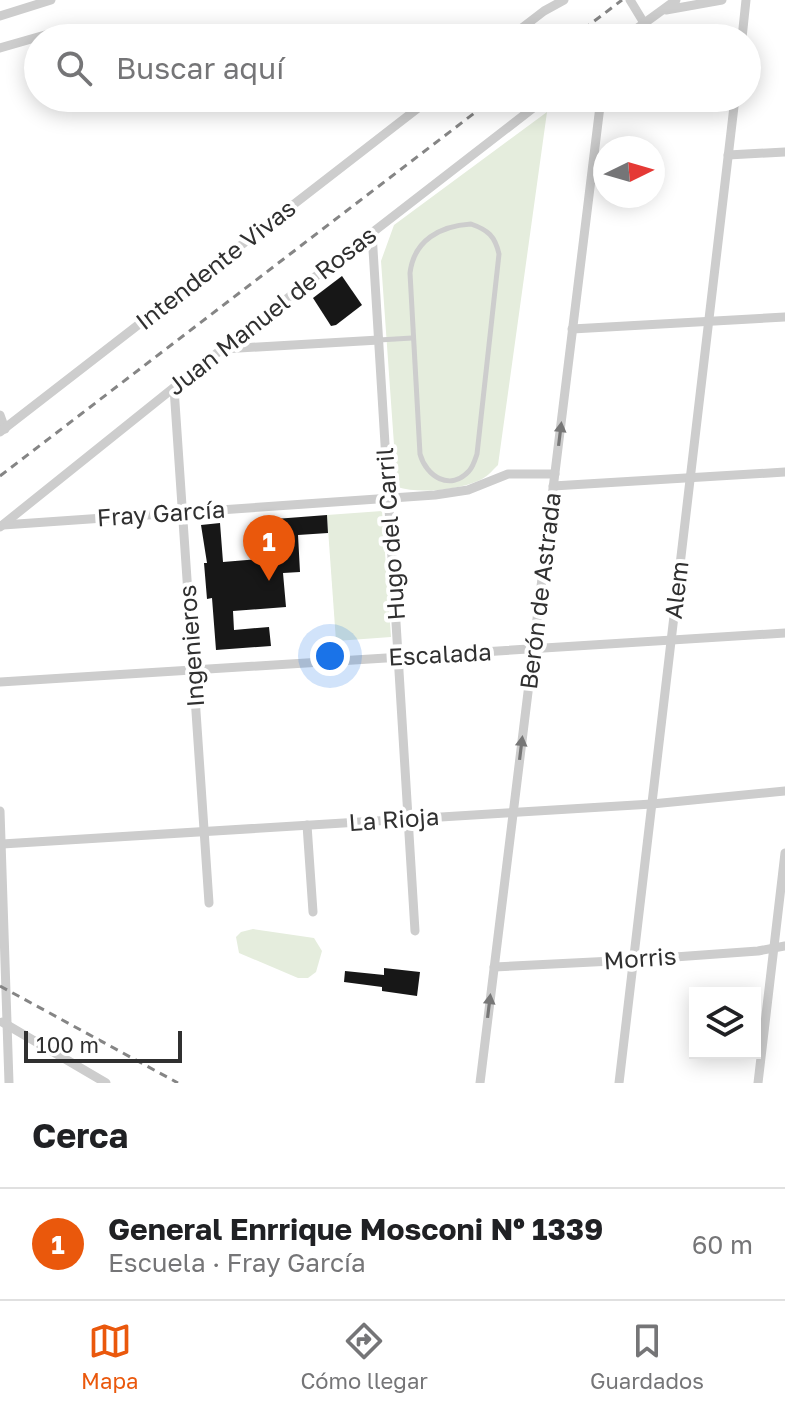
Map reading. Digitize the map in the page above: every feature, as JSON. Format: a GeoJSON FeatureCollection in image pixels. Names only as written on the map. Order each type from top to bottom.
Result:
{"type":"FeatureCollection","features":[{"type":"Feature","properties":{"kind":"street"},"geometry":{"type":"LineString","coordinates":[[0,16],[51,0]]}},
{"type":"Feature","properties":{"kind":"street"},"geometry":{"type":"LineString","coordinates":[[539,0],[544,11]]}},
{"type":"Feature","properties":{"kind":"street"},"geometry":{"type":"LineString","coordinates":[[527,24],[564,0]]}},
{"type":"Feature","properties":{"kind":"street"},"geometry":{"type":"LineString","coordinates":[[630,0],[644,23],[676,0]]}},
{"type":"Feature","properties":{"kind":"street"},"geometry":{"type":"LineString","coordinates":[[662,10],[722,0]]}},
{"type":"Feature","properties":{"kind":"street"},"geometry":{"type":"LineString","coordinates":[[743,24],[746,0]]}},
{"type":"Feature","properties":{"kind":"street"},"geometry":{"type":"LineString","coordinates":[[0,48],[24,41]]}},
{"type":"Feature","properties":{"kind":"street","name":"Intendente Vivas"},"geometry":{"type":"LineString","coordinates":[[2,430],[413,112]]}},
{"type":"Feature","properties":{"kind":"street","name":"Juan Manuel de Rosas"},"geometry":{"type":"LineString","coordinates":[[1,526],[222,349],[528,112]]}},
{"type":"Feature","properties":{"kind":"street","name":"Berón de Astrada"},"geometry":{"type":"LineString","coordinates":[[480,1083],[599,112]]}},
{"type":"Feature","properties":{"kind":"street","name":"Alem"},"geometry":{"type":"LineString","coordinates":[[619,1083],[733,112]]}},
{"type":"Feature","properties":{"kind":"street"},"geometry":{"type":"LineString","coordinates":[[728,155],[785,152]]}},
{"type":"Feature","properties":{"kind":"street","name":"Hugo del Carril"},"geometry":{"type":"LineString","coordinates":[[372,233],[415,931]]}},
{"type":"Feature","properties":{"kind":"street"},"geometry":{"type":"LineString","coordinates":[[572,329],[785,317]]}},
{"type":"Feature","properties":{"kind":"street"},"geometry":{"type":"LineString","coordinates":[[222,349],[379,340]]}},
{"type":"Feature","properties":{"kind":"street","name":"Ingenieros"},"geometry":{"type":"LineString","coordinates":[[174,388],[209,903]]}},
{"type":"Feature","properties":{"kind":"street"},"geometry":{"type":"LineString","coordinates":[[0,415],[2,430]]}},
{"type":"Feature","properties":{"kind":"street"},"geometry":{"type":"LineString","coordinates":[[553,486],[785,472]]}},
{"type":"Feature","properties":{"kind":"street","name":"Fray García"},"geometry":{"type":"LineString","coordinates":[[1,526],[435,495],[468,490],[508,474],[555,474]]}},
{"type":"Feature","properties":{"kind":"street","name":"Escalada"},"geometry":{"type":"LineString","coordinates":[[0,682],[785,633]]}},
{"type":"Feature","properties":{"kind":"street","name":"La Rioja"},"geometry":{"type":"LineString","coordinates":[[2,844],[652,804],[785,791]]}},
{"type":"Feature","properties":{"kind":"street"},"geometry":{"type":"LineString","coordinates":[[0,811],[3,1023],[9,1083]]}},
{"type":"Feature","properties":{"kind":"street"},"geometry":{"type":"LineString","coordinates":[[307,825],[313,912]]}},
{"type":"Feature","properties":{"kind":"street"},"geometry":{"type":"LineString","coordinates":[[758,1083],[780,947],[785,853]]}},
{"type":"Feature","properties":{"kind":"street","name":"Morris"},"geometry":{"type":"LineString","coordinates":[[494,967],[633,960],[780,947]]}},
{"type":"Feature","properties":{"kind":"street"},"geometry":{"type":"LineString","coordinates":[[3,1023],[106,1083]]}},
{"type":"Feature","properties":{"kind":"lane"},"geometry":{"type":"LineString","coordinates":[[471,224],[486,229],[496,240],[499,254],[477,454],[470,470],[460,478],[446,480],[432,477],[424,467],[420,454],[412,338],[410,273],[412,258],[420,245],[435,233],[453,225],[471,224]]}},
{"type":"Feature","properties":{"kind":"lane"},"geometry":{"type":"LineString","coordinates":[[379,340],[412,338]]}},
{"type":"Feature","properties":{"kind":"green space"},"geometry":{"type":"Polygon","coordinates":[[[547,112],[498,465],[481,480],[460,487],[427,491],[397,487],[381,261],[394,225],[547,112]]]}},
{"type":"Feature","properties":{"kind":"green space"},"geometry":{"type":"Polygon","coordinates":[[[382,511],[391,637],[336,641],[327,515],[382,511]]]}},
{"type":"Feature","properties":{"kind":"green space"},"geometry":{"type":"Polygon","coordinates":[[[253,929],[314,938],[322,951],[316,972],[308,978],[298,978],[239,953],[236,937],[253,929]]]}},
{"type":"Feature","properties":{"kind":"building"},"geometry":{"type":"Polygon","coordinates":[[[342,276],[362,305],[331,326],[313,298],[342,276]]]}},
{"type":"Feature","properties":{"kind":"building"},"geometry":{"type":"Polygon","coordinates":[[[327,515],[328,533],[298,535],[300,572],[283,573],[286,607],[233,611],[234,630],[269,627],[271,646],[216,650],[212,598],[207,599],[204,563],[207,563],[201,525],[220,523],[223,562],[283,557],[281,536],[263,537],[262,520],[327,515]]]}},
{"type":"Feature","properties":{"kind":"building"},"geometry":{"type":"Polygon","coordinates":[[[384,968],[420,972],[417,996],[344,982],[345,971],[384,975],[384,968]]]}},
{"type":"Feature","properties":{"kind":"railway"},"geometry":{"type":"LineString","coordinates":[[590,24],[622,0]]}},
{"type":"Feature","properties":{"kind":"railway"},"geometry":{"type":"LineString","coordinates":[[0,476],[476,112]]}},
{"type":"Feature","properties":{"kind":"railway"},"geometry":{"type":"LineString","coordinates":[[0,986],[178,1083]]}},
{"type":"Feature","properties":{"kind":"place","name":"General Enrrique Mosconi Nº 1339"},"geometry":{"type":"Point","coordinates":[269,581]}}]}
